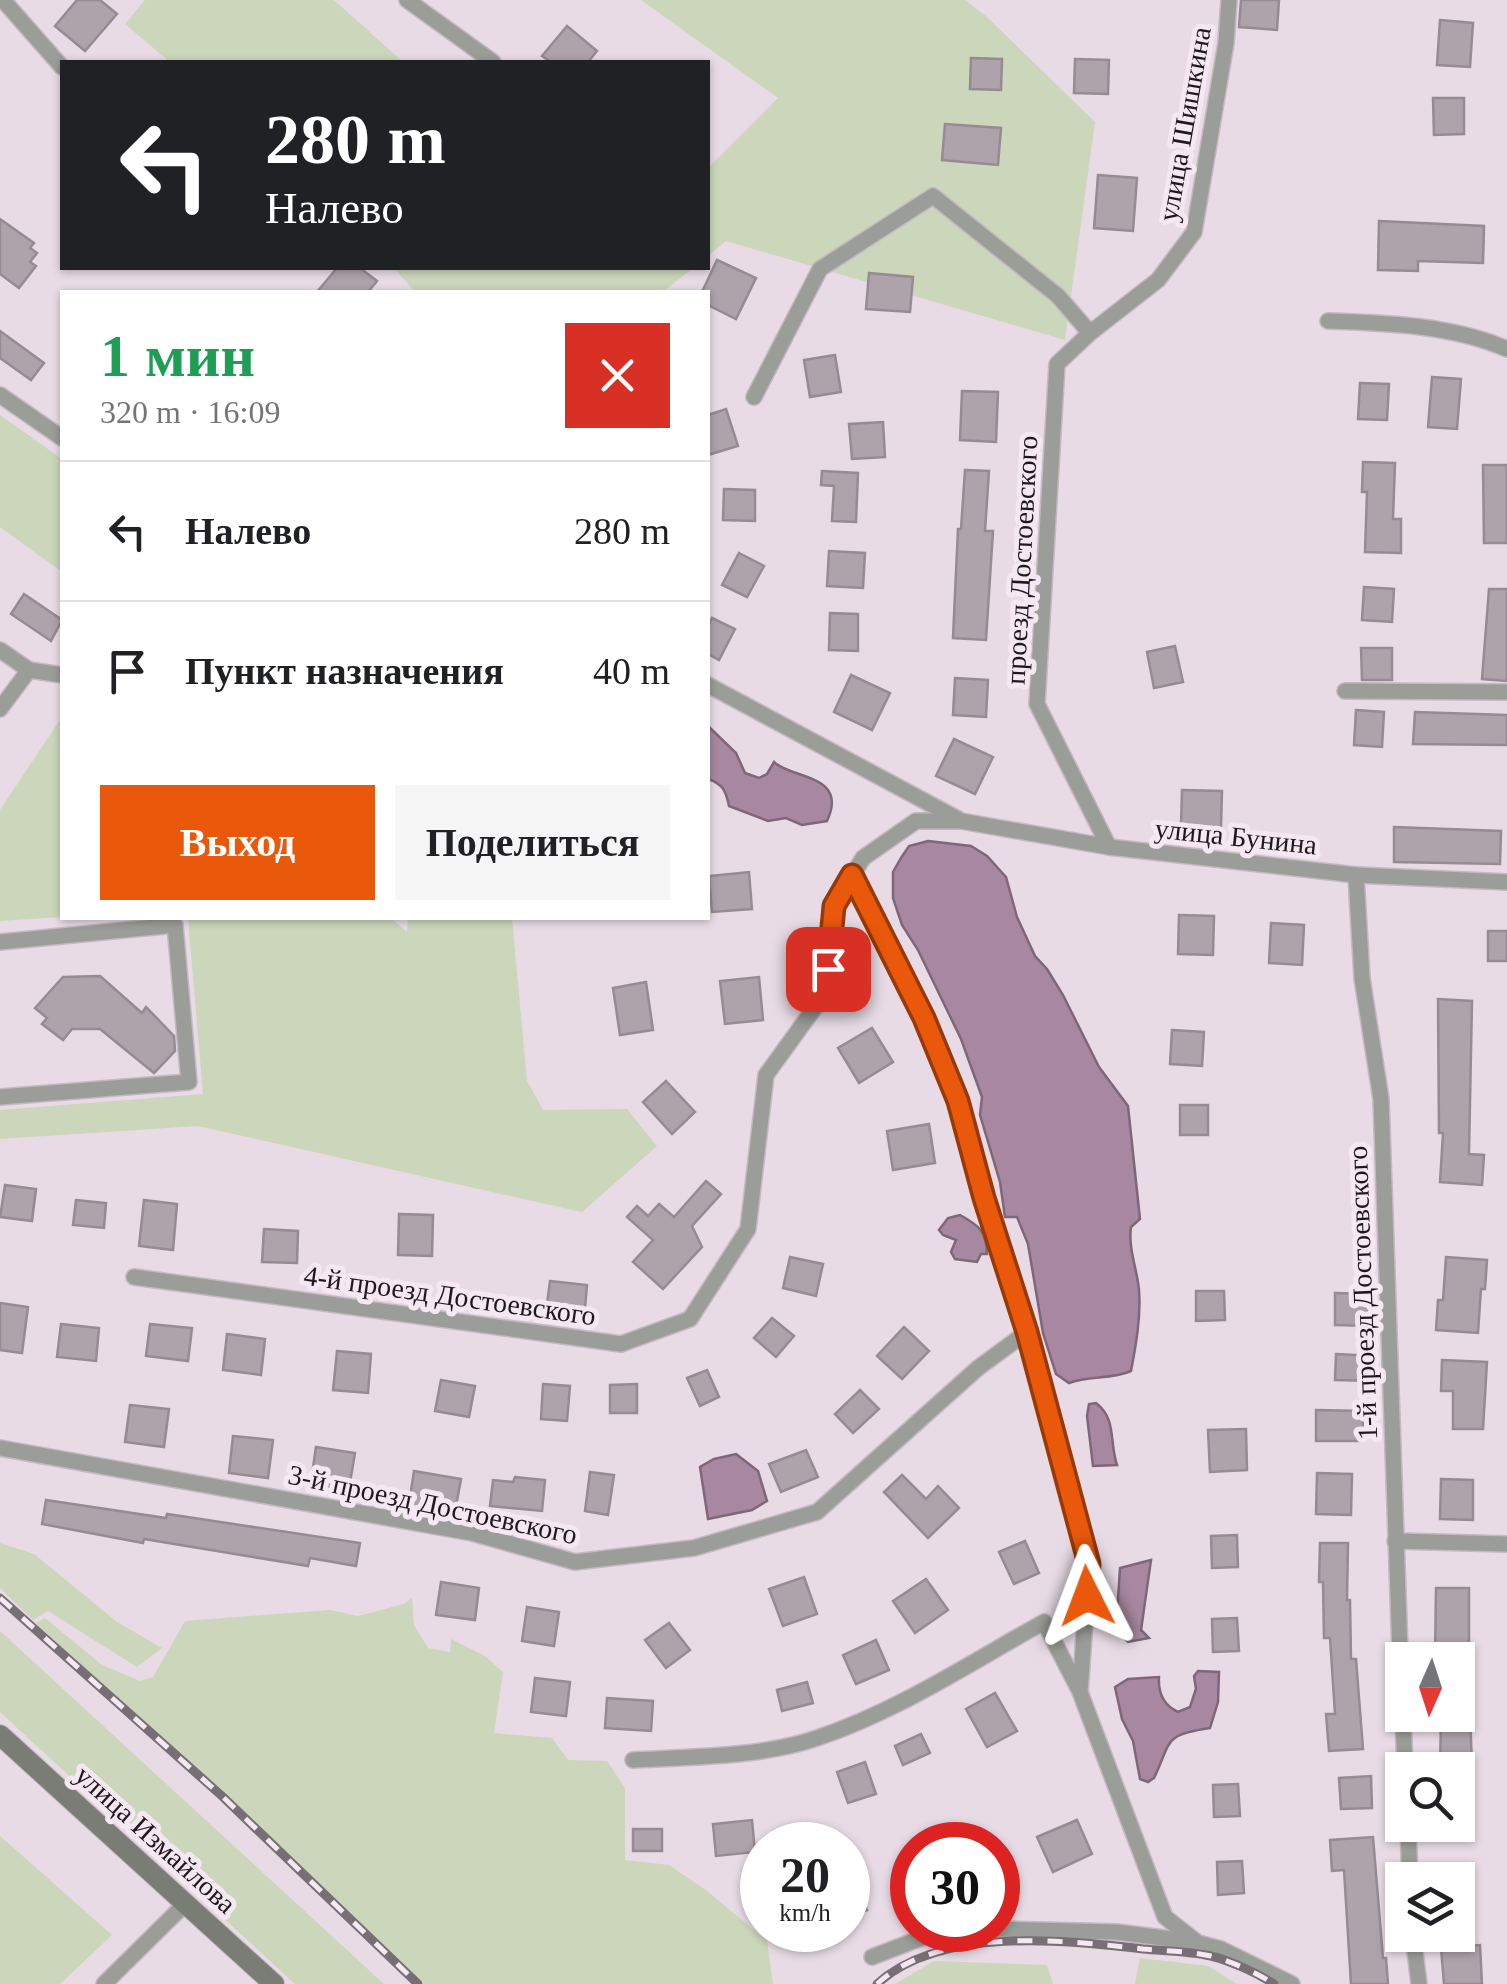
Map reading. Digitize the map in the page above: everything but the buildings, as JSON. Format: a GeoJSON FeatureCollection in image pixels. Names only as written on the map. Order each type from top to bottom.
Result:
{"type":"FeatureCollection","features":[{"type":"Feature","properties":{"kind":"main road","name":"улица Измайлова"},"geometry":{"type":"LineString","coordinates":[[0,1735],[274,1984]]}},
{"type":"Feature","properties":{"kind":"street"},"geometry":{"type":"LineString","coordinates":[[4,0],[60,65]]}},
{"type":"Feature","properties":{"kind":"street"},"geometry":{"type":"LineString","coordinates":[[408,0],[491,60]]}},
{"type":"Feature","properties":{"kind":"street","name":"улица Шишкина"},"geometry":{"type":"LineString","coordinates":[[1090,332],[1158,280],[1194,232],[1226,43],[1228,0]]}},
{"type":"Feature","properties":{"kind":"street"},"geometry":{"type":"LineString","coordinates":[[754,397],[820,268],[933,196],[1058,296],[1090,332]]}},
{"type":"Feature","properties":{"kind":"street"},"geometry":{"type":"LineString","coordinates":[[1328,321],[1395,323],[1485,340],[1507,349]]}},
{"type":"Feature","properties":{"kind":"street","name":"проезд Достоевского"},"geometry":{"type":"LineString","coordinates":[[1090,332],[1057,364],[1037,704],[1109,847]]}},
{"type":"Feature","properties":{"kind":"street"},"geometry":{"type":"LineString","coordinates":[[0,395],[60,437]]}},
{"type":"Feature","properties":{"kind":"street"},"geometry":{"type":"LineString","coordinates":[[0,650],[29,670],[60,675]]}},
{"type":"Feature","properties":{"kind":"street"},"geometry":{"type":"LineString","coordinates":[[0,709],[29,670]]}},
{"type":"Feature","properties":{"kind":"street"},"geometry":{"type":"LineString","coordinates":[[710,686],[961,821]]}},
{"type":"Feature","properties":{"kind":"street"},"geometry":{"type":"LineString","coordinates":[[1345,692],[1507,692]]}},
{"type":"Feature","properties":{"kind":"street"},"geometry":{"type":"LineString","coordinates":[[961,821],[916,821],[863,858],[852,875],[924,1018],[958,1101],[1027,1332],[1089,1564],[1080,1692]]}},
{"type":"Feature","properties":{"kind":"street","name":"улица Бунина"},"geometry":{"type":"LineString","coordinates":[[961,821],[1109,847],[1356,875],[1507,882]]}},
{"type":"Feature","properties":{"kind":"street","name":"4-й проезд Достоевского"},"geometry":{"type":"LineString","coordinates":[[134,1277],[621,1344],[690,1319],[748,1228],[766,1075],[816,1006],[828,969],[834,906],[852,875]]}},
{"type":"Feature","properties":{"kind":"street","name":"1-й проезд Достоевского"},"geometry":{"type":"LineString","coordinates":[[1356,875],[1362,978],[1381,1100],[1400,1642]]}},
{"type":"Feature","properties":{"kind":"street"},"geometry":{"type":"LineString","coordinates":[[0,942],[175,925],[190,1082],[0,1097]]}},
{"type":"Feature","properties":{"kind":"street","name":"3-й проезд Достоевского"},"geometry":{"type":"LineString","coordinates":[[0,1448],[472,1533],[575,1562],[595,1560],[694,1548],[816,1512],[978,1368],[1027,1332]]}},
{"type":"Feature","properties":{"kind":"street"},"geometry":{"type":"LineString","coordinates":[[1395,1541],[1507,1544]]}},
{"type":"Feature","properties":{"kind":"street"},"geometry":{"type":"LineString","coordinates":[[633,1760],[724,1755],[814,1740],[886,1711],[1044,1622],[1080,1692],[1165,1916],[1198,1943]]}},
{"type":"Feature","properties":{"kind":"street"},"geometry":{"type":"LineString","coordinates":[[104,1984],[186,1902]]}},
{"type":"Feature","properties":{"kind":"street"},"geometry":{"type":"LineString","coordinates":[[1020,1929],[1118,1932],[1198,1943],[1221,1949],[1292,1984]]}},
{"type":"Feature","properties":{"kind":"street"},"geometry":{"type":"LineString","coordinates":[[872,1957],[890,1950]]}},
{"type":"Feature","properties":{"kind":"street"},"geometry":{"type":"LineString","coordinates":[[1414,1952],[1418,1984]]}},
{"type":"Feature","properties":{"kind":"green space"},"geometry":{"type":"Polygon","coordinates":[[[145,0],[334,0],[401,60],[168,60],[125,24],[145,0]]]}},
{"type":"Feature","properties":{"kind":"green space"},"geometry":{"type":"Polygon","coordinates":[[[641,0],[965,0],[987,17],[1095,122],[1065,340],[726,241],[710,254],[710,166],[778,98],[641,0]]]}},
{"type":"Feature","properties":{"kind":"green space"},"geometry":{"type":"Polygon","coordinates":[[[396,270],[690,270],[666,290],[413,290],[396,270]]]}},
{"type":"Feature","properties":{"kind":"green space"},"geometry":{"type":"Polygon","coordinates":[[[0,415],[60,458],[60,571],[0,527],[0,415]]]}},
{"type":"Feature","properties":{"kind":"green space"},"geometry":{"type":"Polygon","coordinates":[[[60,720],[60,917],[0,921],[0,810],[60,720]]]}},
{"type":"Feature","properties":{"kind":"green space"},"geometry":{"type":"Polygon","coordinates":[[[188,920],[393,920],[407,932],[408,920],[512,920],[527,1081],[543,1110],[627,1109],[657,1146],[582,1212],[198,1126],[0,1139],[0,1110],[203,1094],[188,920]]]}},
{"type":"Feature","properties":{"kind":"green space"},"geometry":{"type":"Polygon","coordinates":[[[0,1543],[34,1554],[117,1622],[162,1648],[137,1667],[48,1611],[33,1620],[0,1588],[0,1543]]]}},
{"type":"Feature","properties":{"kind":"green space"},"geometry":{"type":"Polygon","coordinates":[[[412,1598],[414,1625],[428,1648],[450,1652],[451,1639],[485,1656],[503,1672],[494,1733],[552,1738],[568,1760],[607,1761],[625,1788],[625,1860],[669,1865],[740,1918],[740,1952],[769,1952],[773,1984],[424,1984],[36,1623],[45,1618],[102,1665],[140,1681],[153,1677],[185,1621],[330,1610],[358,1616],[404,1604],[412,1598]]]}},
{"type":"Feature","properties":{"kind":"green space"},"geometry":{"type":"Polygon","coordinates":[[[0,1631],[384,1984],[295,1984],[0,1712],[0,1631]]]}},
{"type":"Feature","properties":{"kind":"green space"},"geometry":{"type":"Polygon","coordinates":[[[0,1836],[112,1935],[60,1984],[0,1984],[0,1836]]]}},
{"type":"Feature","properties":{"kind":"green space"},"geometry":{"type":"Polygon","coordinates":[[[1140,1958],[1208,1966],[1237,1984],[1135,1984],[1140,1958]]]}},
{"type":"Feature","properties":{"kind":"green space"},"geometry":{"type":"Polygon","coordinates":[[[934,1961],[1047,1965],[1053,1984],[895,1984],[934,1961]]]}},
{"type":"Feature","properties":{"kind":"shaded area"},"geometry":{"type":"Polygon","coordinates":[[[710,728],[736,753],[745,773],[759,778],[767,774],[774,762],[824,786],[832,806],[827,821],[802,825],[786,818],[768,821],[729,806],[717,783],[710,780],[710,728]]]}},
{"type":"Feature","properties":{"kind":"shaded area"},"geometry":{"type":"Polygon","coordinates":[[[928,841],[971,846],[987,856],[1006,877],[1017,917],[1035,956],[1063,995],[1099,1067],[1128,1106],[1140,1219],[1131,1227],[1130,1235],[1139,1300],[1131,1371],[1069,1383],[1056,1374],[1043,1333],[1028,1244],[1017,1217],[1005,1217],[1000,1182],[980,1115],[982,1097],[961,1039],[902,925],[893,898],[893,872],[901,858],[909,846],[928,841]]]}},
{"type":"Feature","properties":{"kind":"shaded area"},"geometry":{"type":"Polygon","coordinates":[[[960,1215],[983,1234],[987,1254],[981,1254],[977,1262],[955,1259],[951,1252],[956,1240],[939,1230],[948,1218],[960,1215]]]}},
{"type":"Feature","properties":{"kind":"shaded area"},"geometry":{"type":"Polygon","coordinates":[[[1096,1403],[1110,1424],[1117,1465],[1093,1466],[1087,1416],[1089,1404],[1096,1403]]]}},
{"type":"Feature","properties":{"kind":"shaded area"},"geometry":{"type":"Polygon","coordinates":[[[736,1454],[758,1471],[767,1501],[752,1510],[708,1519],[700,1467],[736,1454]]]}},
{"type":"Feature","properties":{"kind":"shaded area"},"geometry":{"type":"Polygon","coordinates":[[[1151,1560],[1141,1630],[1149,1638],[1128,1642],[1116,1631],[1120,1568],[1151,1560]]]}},
{"type":"Feature","properties":{"kind":"shaded area"},"geometry":{"type":"Polygon","coordinates":[[[1198,1671],[1219,1672],[1218,1702],[1210,1728],[1176,1737],[1167,1747],[1154,1778],[1148,1782],[1140,1779],[1133,1741],[1122,1719],[1115,1687],[1128,1679],[1159,1677],[1162,1698],[1178,1712],[1190,1707],[1198,1671]]]}},
{"type":"Feature","properties":{"kind":"railway"},"geometry":{"type":"LineString","coordinates":[[0,1598],[223,1797],[418,1984]]}},
{"type":"Feature","properties":{"kind":"railway"},"geometry":{"type":"LineString","coordinates":[[877,1984],[903,1965],[934,1953],[1004,1941],[1203,1954],[1235,1964],[1274,1984]]}},
{"type":"Feature","properties":{"kind":"route"},"geometry":{"type":"LineString","coordinates":[[828,969],[834,906],[852,875],[924,1018],[958,1101],[1027,1332],[1089,1564],[1087,1596]]}}]}
